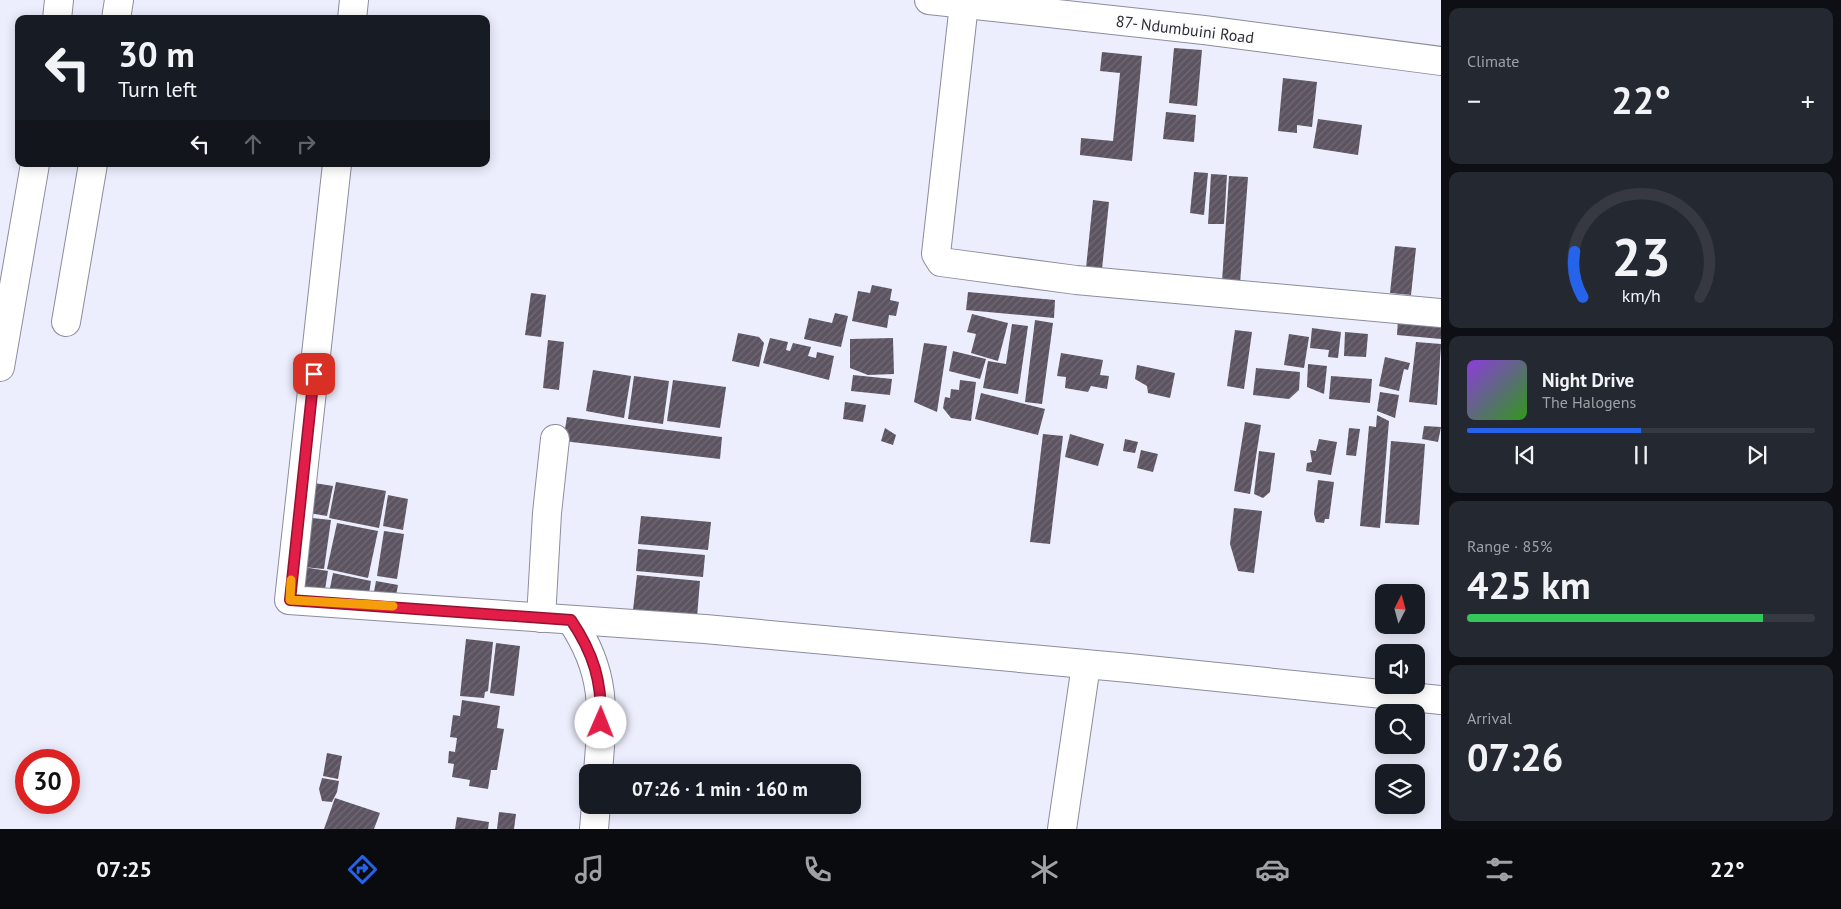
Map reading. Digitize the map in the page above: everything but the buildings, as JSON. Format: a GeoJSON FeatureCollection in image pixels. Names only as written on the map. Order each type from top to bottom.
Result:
{"type":"FeatureCollection","features":[{"type":"Feature","properties":{"kind":"street"},"geometry":{"type":"LineString","coordinates":[[58,15],[60,0]]}},
{"type":"Feature","properties":{"kind":"street"},"geometry":{"type":"LineString","coordinates":[[117,15],[120,0]]}},
{"type":"Feature","properties":{"kind":"street"},"geometry":{"type":"LineString","coordinates":[[352,15],[354,0]]}},
{"type":"Feature","properties":{"kind":"street"},"geometry":{"type":"LineString","coordinates":[[942,1],[936,254],[941,262],[1076,280],[1441,313]]}},
{"type":"Feature","properties":{"kind":"street","name":"87- Ndumbuini Road"},"geometry":{"type":"LineString","coordinates":[[942,1],[1204,30],[1441,61]]}},
{"type":"Feature","properties":{"kind":"street"},"geometry":{"type":"LineString","coordinates":[[0,367],[34,167]]}},
{"type":"Feature","properties":{"kind":"street"},"geometry":{"type":"LineString","coordinates":[[66,322],[92,167]]}},
{"type":"Feature","properties":{"kind":"street"},"geometry":{"type":"LineString","coordinates":[[337,167],[290,600],[705,629],[1441,700]]}},
{"type":"Feature","properties":{"kind":"street"},"geometry":{"type":"LineString","coordinates":[[541,618],[547,513],[555,438]]}},
{"type":"Feature","properties":{"kind":"street"},"geometry":{"type":"LineString","coordinates":[[571,620],[583,638],[600,684],[598,764]]}},
{"type":"Feature","properties":{"kind":"street"},"geometry":{"type":"LineString","coordinates":[[1062,829],[1086,665]]}},
{"type":"Feature","properties":{"kind":"street"},"geometry":{"type":"LineString","coordinates":[[594,829],[595,814]]}},
{"type":"Feature","properties":{"kind":"slow traffic"},"geometry":{"type":"LineString","coordinates":[[291,580],[290,600],[367,606],[393,606]]}},
{"type":"Feature","properties":{"kind":"route"},"geometry":{"type":"LineString","coordinates":[[314,374],[290,600],[571,620],[583,638],[600,684],[601,723]]}}]}
